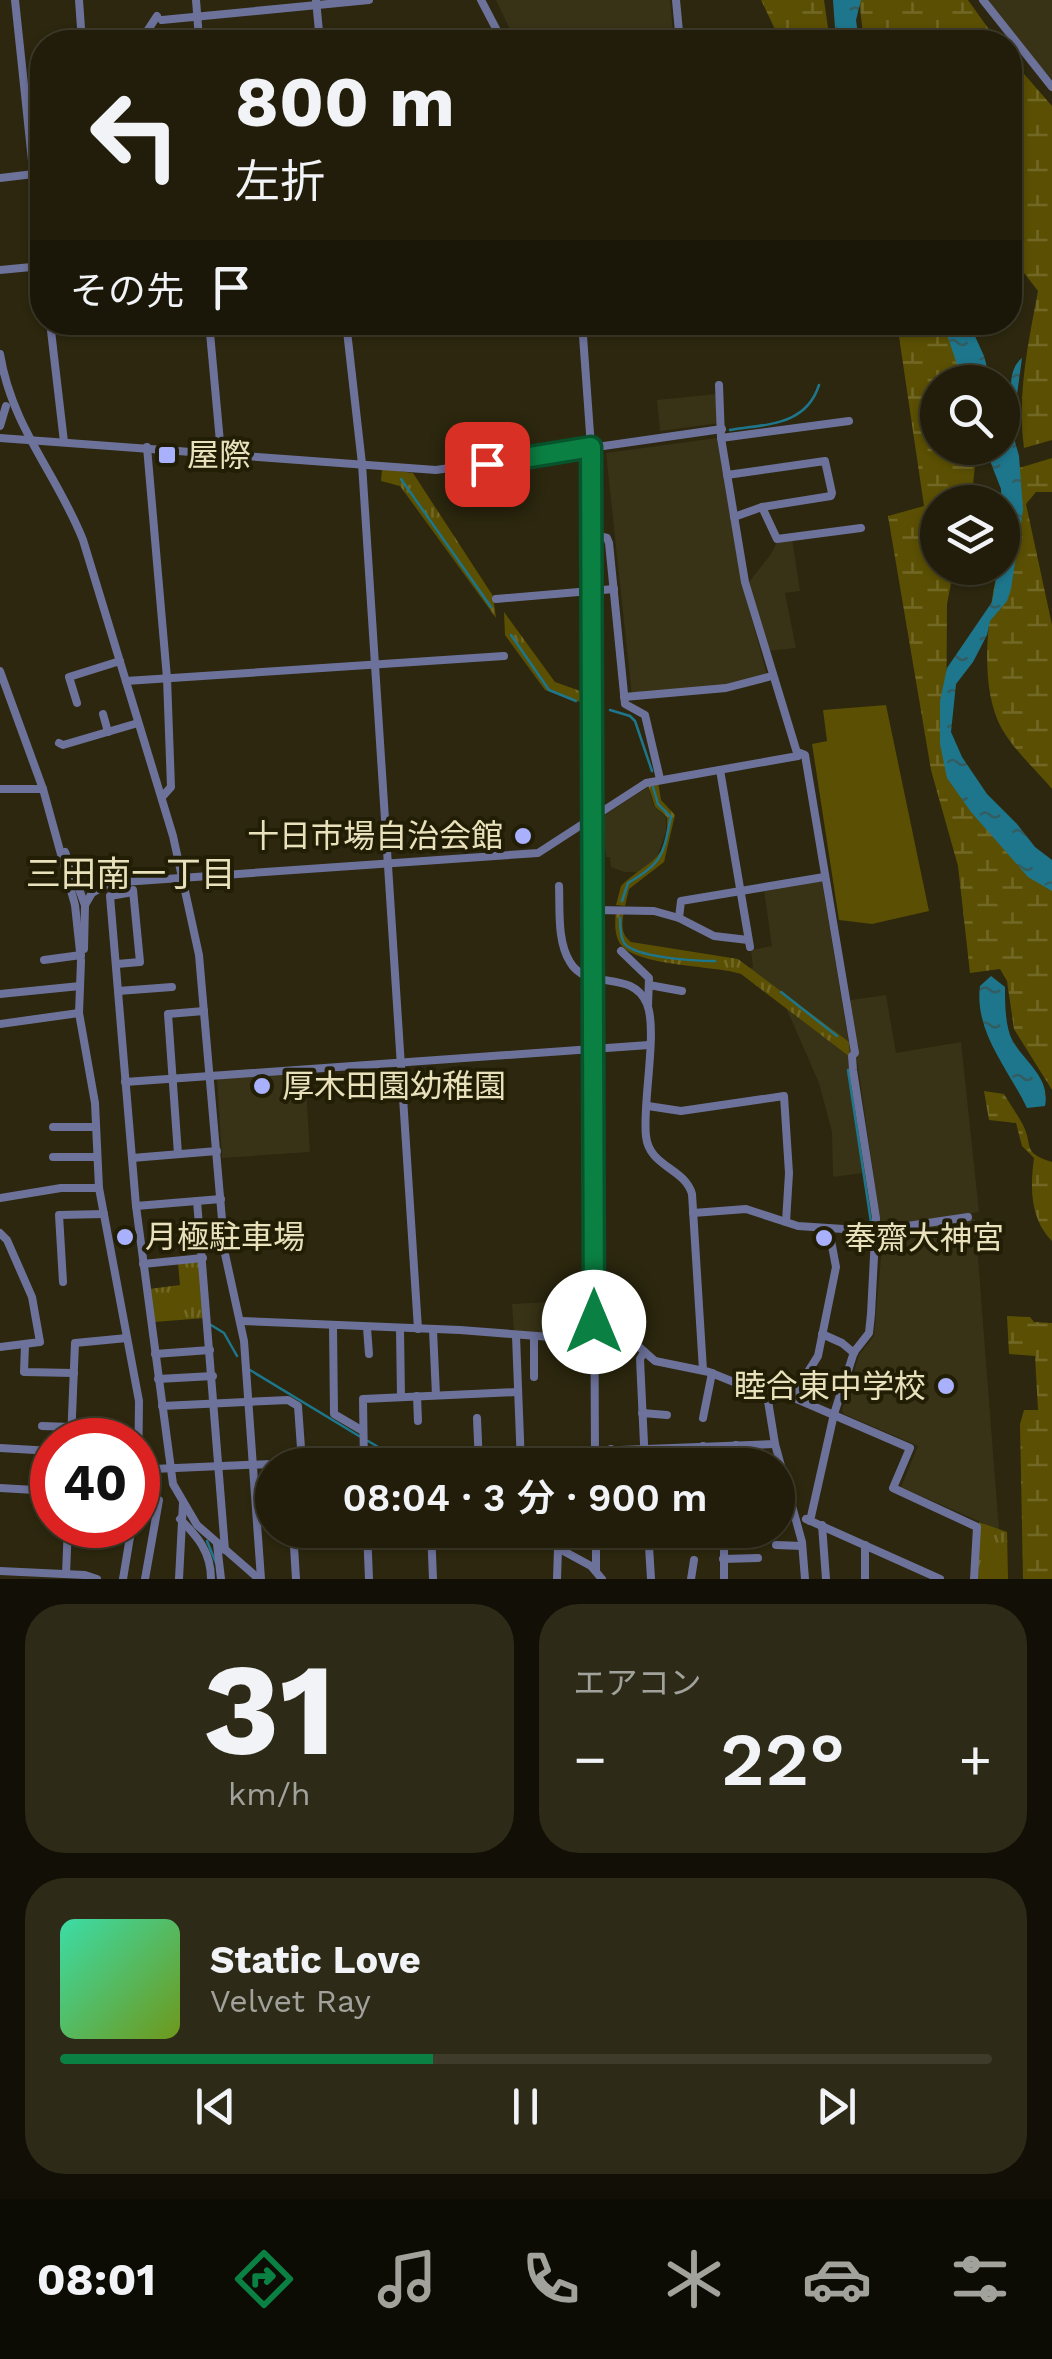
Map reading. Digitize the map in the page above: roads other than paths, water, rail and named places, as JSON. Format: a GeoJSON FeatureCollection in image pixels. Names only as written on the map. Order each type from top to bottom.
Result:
{"type":"FeatureCollection","features":[{"type":"Feature","properties":{"kind":"street"},"geometry":{"type":"LineString","coordinates":[[15,0],[30,113]]}},
{"type":"Feature","properties":{"kind":"street"},"geometry":{"type":"LineString","coordinates":[[79,0],[81,30]]}},
{"type":"Feature","properties":{"kind":"street"},"geometry":{"type":"LineString","coordinates":[[196,0],[199,30]]}},
{"type":"Feature","properties":{"kind":"street"},"geometry":{"type":"LineString","coordinates":[[150,30],[160,18],[369,0]]}},
{"type":"Feature","properties":{"kind":"street"},"geometry":{"type":"LineString","coordinates":[[482,0],[496,30]]}},
{"type":"Feature","properties":{"kind":"street"},"geometry":{"type":"LineString","coordinates":[[676,0],[679,30]]}},
{"type":"Feature","properties":{"kind":"street"},"geometry":{"type":"LineString","coordinates":[[983,0],[1007,30]]}},
{"type":"Feature","properties":{"kind":"street"},"geometry":{"type":"LineString","coordinates":[[316,2],[319,30]]}},
{"type":"Feature","properties":{"kind":"street"},"geometry":{"type":"LineString","coordinates":[[1022,50],[1052,88]]}},
{"type":"Feature","properties":{"kind":"street"},"geometry":{"type":"LineString","coordinates":[[0,178],[30,175]]}},
{"type":"Feature","properties":{"kind":"street"},"geometry":{"type":"LineString","coordinates":[[0,270],[30,267]]}},
{"type":"Feature","properties":{"kind":"street"},"geometry":{"type":"LineString","coordinates":[[52,335],[64,442]]}},
{"type":"Feature","properties":{"kind":"street"},"geometry":{"type":"LineString","coordinates":[[210,335],[221,452]]}},
{"type":"Feature","properties":{"kind":"street"},"geometry":{"type":"LineString","coordinates":[[347,335],[362,464],[418,1329]]}},
{"type":"Feature","properties":{"kind":"street"},"geometry":{"type":"LineString","coordinates":[[583,335],[591,447],[596,1448]]}},
{"type":"Feature","properties":{"kind":"street"},"geometry":{"type":"LineString","coordinates":[[0,354],[5,404],[0,426]]}},
{"type":"Feature","properties":{"kind":"street"},"geometry":{"type":"LineString","coordinates":[[718,385],[727,475],[745,582],[795,750],[805,756],[854,1053],[853,1070],[876,1218],[869,1333],[854,1353],[834,1414],[810,1521]]}},
{"type":"Feature","properties":{"kind":"street"},"geometry":{"type":"LineString","coordinates":[[5,404],[70,506],[83,540],[184,876],[199,955],[227,1271],[241,1321],[260,1579]]}},
{"type":"Feature","properties":{"kind":"street"},"geometry":{"type":"LineString","coordinates":[[0,438],[447,469],[591,447],[848,421]]}},
{"type":"Feature","properties":{"kind":"street"},"geometry":{"type":"LineString","coordinates":[[147,447],[167,678],[171,786],[162,797]]}},
{"type":"Feature","properties":{"kind":"street"},"geometry":{"type":"LineString","coordinates":[[727,475],[825,460],[832,496],[762,507],[734,518]]}},
{"type":"Feature","properties":{"kind":"street"},"geometry":{"type":"LineString","coordinates":[[762,507],[776,539],[861,528]]}},
{"type":"Feature","properties":{"kind":"street"},"geometry":{"type":"LineString","coordinates":[[591,534],[607,538],[609,543],[624,704],[644,716],[660,780]]}},
{"type":"Feature","properties":{"kind":"street"},"geometry":{"type":"LineString","coordinates":[[496,599],[614,589]]}},
{"type":"Feature","properties":{"kind":"street"},"geometry":{"type":"LineString","coordinates":[[126,681],[504,656]]}},
{"type":"Feature","properties":{"kind":"street"},"geometry":{"type":"LineString","coordinates":[[77,703],[69,677],[120,661]]}},
{"type":"Feature","properties":{"kind":"street"},"geometry":{"type":"LineString","coordinates":[[1,676],[44,789],[76,905],[81,958]]}},
{"type":"Feature","properties":{"kind":"street"},"geometry":{"type":"LineString","coordinates":[[624,698],[726,688],[772,676]]}},
{"type":"Feature","properties":{"kind":"street"},"geometry":{"type":"LineString","coordinates":[[103,714],[108,732]]}},
{"type":"Feature","properties":{"kind":"street"},"geometry":{"type":"LineString","coordinates":[[59,743],[138,723]]}},
{"type":"Feature","properties":{"kind":"street"},"geometry":{"type":"LineString","coordinates":[[85,905],[98,888],[132,881],[538,853],[646,783],[800,753]]}},
{"type":"Feature","properties":{"kind":"street"},"geometry":{"type":"LineString","coordinates":[[594,910],[654,911],[679,918],[714,936],[749,944],[720,770]]}},
{"type":"Feature","properties":{"kind":"street"},"geometry":{"type":"LineString","coordinates":[[0,789],[44,789]]}},
{"type":"Feature","properties":{"kind":"street"},"geometry":{"type":"LineString","coordinates":[[58,845],[63,848],[85,905],[79,1012],[96,1127],[99,1188],[139,1400],[139,1418]]}},
{"type":"Feature","properties":{"kind":"street"},"geometry":{"type":"LineString","coordinates":[[679,918],[681,901],[824,877]]}},
{"type":"Feature","properties":{"kind":"street"},"geometry":{"type":"LineString","coordinates":[[116,964],[140,962],[132,881]]}},
{"type":"Feature","properties":{"kind":"street"},"geometry":{"type":"LineString","coordinates":[[559,886],[562,940],[570,963],[580,974],[632,985],[648,1006]]}},
{"type":"Feature","properties":{"kind":"street"},"geometry":{"type":"LineString","coordinates":[[133,892],[110,896],[142,1264],[170,1467],[175,1491],[196,1525],[260,1579]]}},
{"type":"Feature","properties":{"kind":"street"},"geometry":{"type":"LineString","coordinates":[[621,951],[643,969],[649,985],[649,1147],[660,1164],[690,1186],[708,1371],[703,1418]]}},
{"type":"Feature","properties":{"kind":"street"},"geometry":{"type":"LineString","coordinates":[[44,960],[81,958]]}},
{"type":"Feature","properties":{"kind":"street"},"geometry":{"type":"LineString","coordinates":[[649,985],[682,990]]}},
{"type":"Feature","properties":{"kind":"street"},"geometry":{"type":"LineString","coordinates":[[0,994],[80,986]]}},
{"type":"Feature","properties":{"kind":"street"},"geometry":{"type":"LineString","coordinates":[[118,991],[172,988]]}},
{"type":"Feature","properties":{"kind":"street"},"geometry":{"type":"LineString","coordinates":[[178,1154],[168,1014],[204,1011]]}},
{"type":"Feature","properties":{"kind":"street"},"geometry":{"type":"LineString","coordinates":[[0,1024],[79,1012]]}},
{"type":"Feature","properties":{"kind":"street"},"geometry":{"type":"LineString","coordinates":[[125,1082],[649,1045]]}},
{"type":"Feature","properties":{"kind":"street"},"geometry":{"type":"LineString","coordinates":[[648,1106],[681,1110],[784,1096],[789,1173],[786,1222]]}},
{"type":"Feature","properties":{"kind":"street"},"geometry":{"type":"LineString","coordinates":[[53,1127],[96,1127]]}},
{"type":"Feature","properties":{"kind":"street"},"geometry":{"type":"LineString","coordinates":[[132,1158],[216,1152]]}},
{"type":"Feature","properties":{"kind":"street"},"geometry":{"type":"LineString","coordinates":[[56,1159],[97,1156]]}},
{"type":"Feature","properties":{"kind":"street"},"geometry":{"type":"LineString","coordinates":[[0,1198],[61,1188],[99,1188]]}},
{"type":"Feature","properties":{"kind":"street"},"geometry":{"type":"LineString","coordinates":[[136,1206],[221,1199]]}},
{"type":"Feature","properties":{"kind":"street"},"geometry":{"type":"LineString","coordinates":[[197,1201],[215,1402],[221,1579]]}},
{"type":"Feature","properties":{"kind":"street"},"geometry":{"type":"LineString","coordinates":[[694,1213],[746,1210],[829,1230],[874,1231],[968,1216]]}},
{"type":"Feature","properties":{"kind":"street"},"geometry":{"type":"LineString","coordinates":[[62,1282],[59,1216],[104,1214]]}},
{"type":"Feature","properties":{"kind":"street"},"geometry":{"type":"LineString","coordinates":[[792,1397],[812,1368],[822,1334],[836,1267],[829,1230]]}},
{"type":"Feature","properties":{"kind":"street"},"geometry":{"type":"LineString","coordinates":[[0,1233],[8,1240],[35,1310],[40,1342],[0,1347]]}},
{"type":"Feature","properties":{"kind":"street"},"geometry":{"type":"LineString","coordinates":[[142,1264],[203,1258]]}},
{"type":"Feature","properties":{"kind":"street"},"geometry":{"type":"LineString","coordinates":[[241,1321],[628,1342],[655,1361],[708,1371],[756,1391],[768,1401],[776,1448]]}},
{"type":"Feature","properties":{"kind":"street"},"geometry":{"type":"LineString","coordinates":[[333,1326],[337,1358],[334,1414],[363,1431]]}},
{"type":"Feature","properties":{"kind":"street"},"geometry":{"type":"LineString","coordinates":[[368,1328],[368,1354]]}},
{"type":"Feature","properties":{"kind":"street"},"geometry":{"type":"LineString","coordinates":[[400,1329],[402,1397]]}},
{"type":"Feature","properties":{"kind":"street"},"geometry":{"type":"LineString","coordinates":[[433,1330],[436,1395]]}},
{"type":"Feature","properties":{"kind":"street"},"geometry":{"type":"LineString","coordinates":[[822,1334],[854,1353]]}},
{"type":"Feature","properties":{"kind":"street"},"geometry":{"type":"LineString","coordinates":[[516,1336],[520,1448]]}},
{"type":"Feature","properties":{"kind":"street"},"geometry":{"type":"LineString","coordinates":[[534,1337],[534,1377]]}},
{"type":"Feature","properties":{"kind":"street"},"geometry":{"type":"LineString","coordinates":[[72,1418],[75,1343],[128,1338]]}},
{"type":"Feature","properties":{"kind":"street"},"geometry":{"type":"LineString","coordinates":[[546,1338],[547,1350]]}},
{"type":"Feature","properties":{"kind":"street"},"geometry":{"type":"LineString","coordinates":[[25,1345],[24,1372],[74,1373]]}},
{"type":"Feature","properties":{"kind":"street"},"geometry":{"type":"LineString","coordinates":[[154,1354],[210,1350]]}},
{"type":"Feature","properties":{"kind":"street"},"geometry":{"type":"LineString","coordinates":[[644,1352],[640,1360],[644,1448],[775,1444]]}},
{"type":"Feature","properties":{"kind":"street"},"geometry":{"type":"LineString","coordinates":[[158,1379],[213,1376]]}},
{"type":"Feature","properties":{"kind":"street"},"geometry":{"type":"LineString","coordinates":[[364,1448],[363,1400],[517,1392]]}},
{"type":"Feature","properties":{"kind":"street"},"geometry":{"type":"LineString","coordinates":[[417,1396],[418,1421]]}},
{"type":"Feature","properties":{"kind":"street"},"geometry":{"type":"LineString","coordinates":[[768,1401],[779,1396],[792,1397],[910,1448],[893,1488],[976,1526],[974,1577],[964,1579]]}},
{"type":"Feature","properties":{"kind":"street"},"geometry":{"type":"LineString","coordinates":[[162,1406],[288,1400],[298,1406],[298,1448]]}},
{"type":"Feature","properties":{"kind":"street"},"geometry":{"type":"LineString","coordinates":[[642,1414],[667,1414]]}},
{"type":"Feature","properties":{"kind":"street"},"geometry":{"type":"LineString","coordinates":[[477,1418],[478,1448]]}},
{"type":"Feature","properties":{"kind":"street"},"geometry":{"type":"LineString","coordinates":[[0,1448],[30,1450]]}},
{"type":"Feature","properties":{"kind":"street"},"geometry":{"type":"LineString","coordinates":[[160,1468],[255,1464]]}},
{"type":"Feature","properties":{"kind":"street"},"geometry":{"type":"LineString","coordinates":[[0,1488],[30,1490]]}},
{"type":"Feature","properties":{"kind":"street"},"geometry":{"type":"LineString","coordinates":[[179,1579],[183,1503]]}},
{"type":"Feature","properties":{"kind":"street"},"geometry":{"type":"LineString","coordinates":[[795,1514],[805,1579]]}},
{"type":"Feature","properties":{"kind":"street"},"geometry":{"type":"LineString","coordinates":[[180,1519],[201,1540],[211,1579]]}},
{"type":"Feature","properties":{"kind":"street"},"geometry":{"type":"LineString","coordinates":[[797,1520],[822,1525],[940,1579]]}},
{"type":"Feature","properties":{"kind":"street"},"geometry":{"type":"LineString","coordinates":[[822,1525],[826,1579]]}},
{"type":"Feature","properties":{"kind":"street"},"geometry":{"type":"LineString","coordinates":[[865,1545],[865,1579]]}},
{"type":"Feature","properties":{"kind":"street"},"geometry":{"type":"LineString","coordinates":[[795,1546],[802,1546]]}},
{"type":"Feature","properties":{"kind":"street"},"geometry":{"type":"LineString","coordinates":[[66,1574],[67,1548]]}},
{"type":"Feature","properties":{"kind":"street"},"geometry":{"type":"LineString","coordinates":[[123,1579],[129,1548]]}},
{"type":"Feature","properties":{"kind":"street"},"geometry":{"type":"LineString","coordinates":[[145,1579],[150,1548]]}},
{"type":"Feature","properties":{"kind":"street"},"geometry":{"type":"LineString","coordinates":[[294,1548],[296,1579]]}},
{"type":"Feature","properties":{"kind":"street"},"geometry":{"type":"LineString","coordinates":[[368,1548],[369,1579]]}},
{"type":"Feature","properties":{"kind":"street"},"geometry":{"type":"LineString","coordinates":[[432,1548],[433,1579]]}},
{"type":"Feature","properties":{"kind":"street"},"geometry":{"type":"LineString","coordinates":[[597,1548],[598,1578]]}},
{"type":"Feature","properties":{"kind":"street"},"geometry":{"type":"LineString","coordinates":[[649,1548],[651,1579]]}},
{"type":"Feature","properties":{"kind":"street"},"geometry":{"type":"LineString","coordinates":[[724,1548],[724,1579]]}},
{"type":"Feature","properties":{"kind":"street"},"geometry":{"type":"LineString","coordinates":[[557,1579],[558,1549],[591,1566],[598,1578]]}},
{"type":"Feature","properties":{"kind":"street"},"geometry":{"type":"LineString","coordinates":[[724,1559],[758,1558]]}},
{"type":"Feature","properties":{"kind":"street"},"geometry":{"type":"LineString","coordinates":[[691,1579],[694,1560]]}},
{"type":"Feature","properties":{"kind":"street"},"geometry":{"type":"LineString","coordinates":[[0,1571],[86,1575],[96,1579]]}},
{"type":"Feature","properties":{"kind":"water"},"geometry":{"type":"Polygon","coordinates":[[[833,0],[861,0],[857,30],[835,30],[833,0]]]}},
{"type":"Feature","properties":{"kind":"water"},"geometry":{"type":"Polygon","coordinates":[[[947,335],[974,335],[986,365],[957,365],[947,335]]]}},
{"type":"Feature","properties":{"kind":"water"},"geometry":{"type":"Polygon","coordinates":[[[992,465],[1020,465],[1023,510],[1020,530],[1020,485],[999,485],[992,465]]]}},
{"type":"Feature","properties":{"kind":"water"},"geometry":{"type":"Polygon","coordinates":[[[995,585],[1012,585],[1007,601],[990,621],[973,662],[956,684],[951,732],[962,757],[987,794],[1052,860],[1052,891],[1028,877],[947,778],[940,744],[940,701],[947,668],[992,602],[995,585]]]}},
{"type":"Feature","properties":{"kind":"water"},"geometry":{"type":"Polygon","coordinates":[[[991,976],[1005,987],[1010,1035],[1043,1085],[1045,1106],[1027,1108],[987,1035],[980,986],[991,976]]]}},
{"type":"Feature","properties":{"kind":"waterway"},"geometry":{"type":"LineString","coordinates":[[730,430],[795,416],[813,398],[819,385]]}},
{"type":"Feature","properties":{"kind":"waterway"},"geometry":{"type":"LineString","coordinates":[[401,479],[491,607]]}},
{"type":"Feature","properties":{"kind":"waterway"},"geometry":{"type":"LineString","coordinates":[[511,635],[549,690],[576,701]]}},
{"type":"Feature","properties":{"kind":"waterway"},"geometry":{"type":"LineString","coordinates":[[610,710],[635,721],[652,771]]}},
{"type":"Feature","properties":{"kind":"waterway"},"geometry":{"type":"LineString","coordinates":[[622,901],[628,883],[655,863],[666,841],[671,817],[658,804],[653,787]]}},
{"type":"Feature","properties":{"kind":"waterway"},"geometry":{"type":"LineString","coordinates":[[620,918],[620,931],[630,948],[667,958],[715,961]]}},
{"type":"Feature","properties":{"kind":"waterway"},"geometry":{"type":"LineString","coordinates":[[781,992],[837,1036]]}},
{"type":"Feature","properties":{"kind":"waterway"},"geometry":{"type":"LineString","coordinates":[[848,1070],[871,1222]]}},
{"type":"Feature","properties":{"kind":"waterway"},"geometry":{"type":"LineString","coordinates":[[211,1325],[224,1333],[237,1356]]}},
{"type":"Feature","properties":{"kind":"waterway"},"geometry":{"type":"LineString","coordinates":[[250,1370],[359,1436]]}},
{"type":"Feature","properties":{"kind":"waterway"},"geometry":{"type":"LineString","coordinates":[[368,1441],[380,1448]]}},
{"type":"Feature","properties":{"kind":"waterway"},"geometry":{"type":"LineString","coordinates":[[207,1541],[216,1563]]}},
{"type":"Feature","properties":{"kind":"place","name":"屋際"},"geometry":{"type":"Point","coordinates":[167,455]}},
{"type":"Feature","properties":{"kind":"place","name":"十日市場自治会館"},"geometry":{"type":"Point","coordinates":[523,836]}},
{"type":"Feature","properties":{"kind":"place","name":"厚木田園幼稚園"},"geometry":{"type":"Point","coordinates":[262,1086]}},
{"type":"Feature","properties":{"kind":"place","name":"月極駐車場"},"geometry":{"type":"Point","coordinates":[125,1237]}},
{"type":"Feature","properties":{"kind":"place","name":"奉齋大神宮"},"geometry":{"type":"Point","coordinates":[824,1238]}},
{"type":"Feature","properties":{"kind":"place","name":"睦合東中学校"},"geometry":{"type":"Point","coordinates":[946,1386]}},
{"type":"Feature","properties":{"kind":"district","name":"三田南一丁目"},"geometry":{"type":"Point","coordinates":[131,874]}}]}
